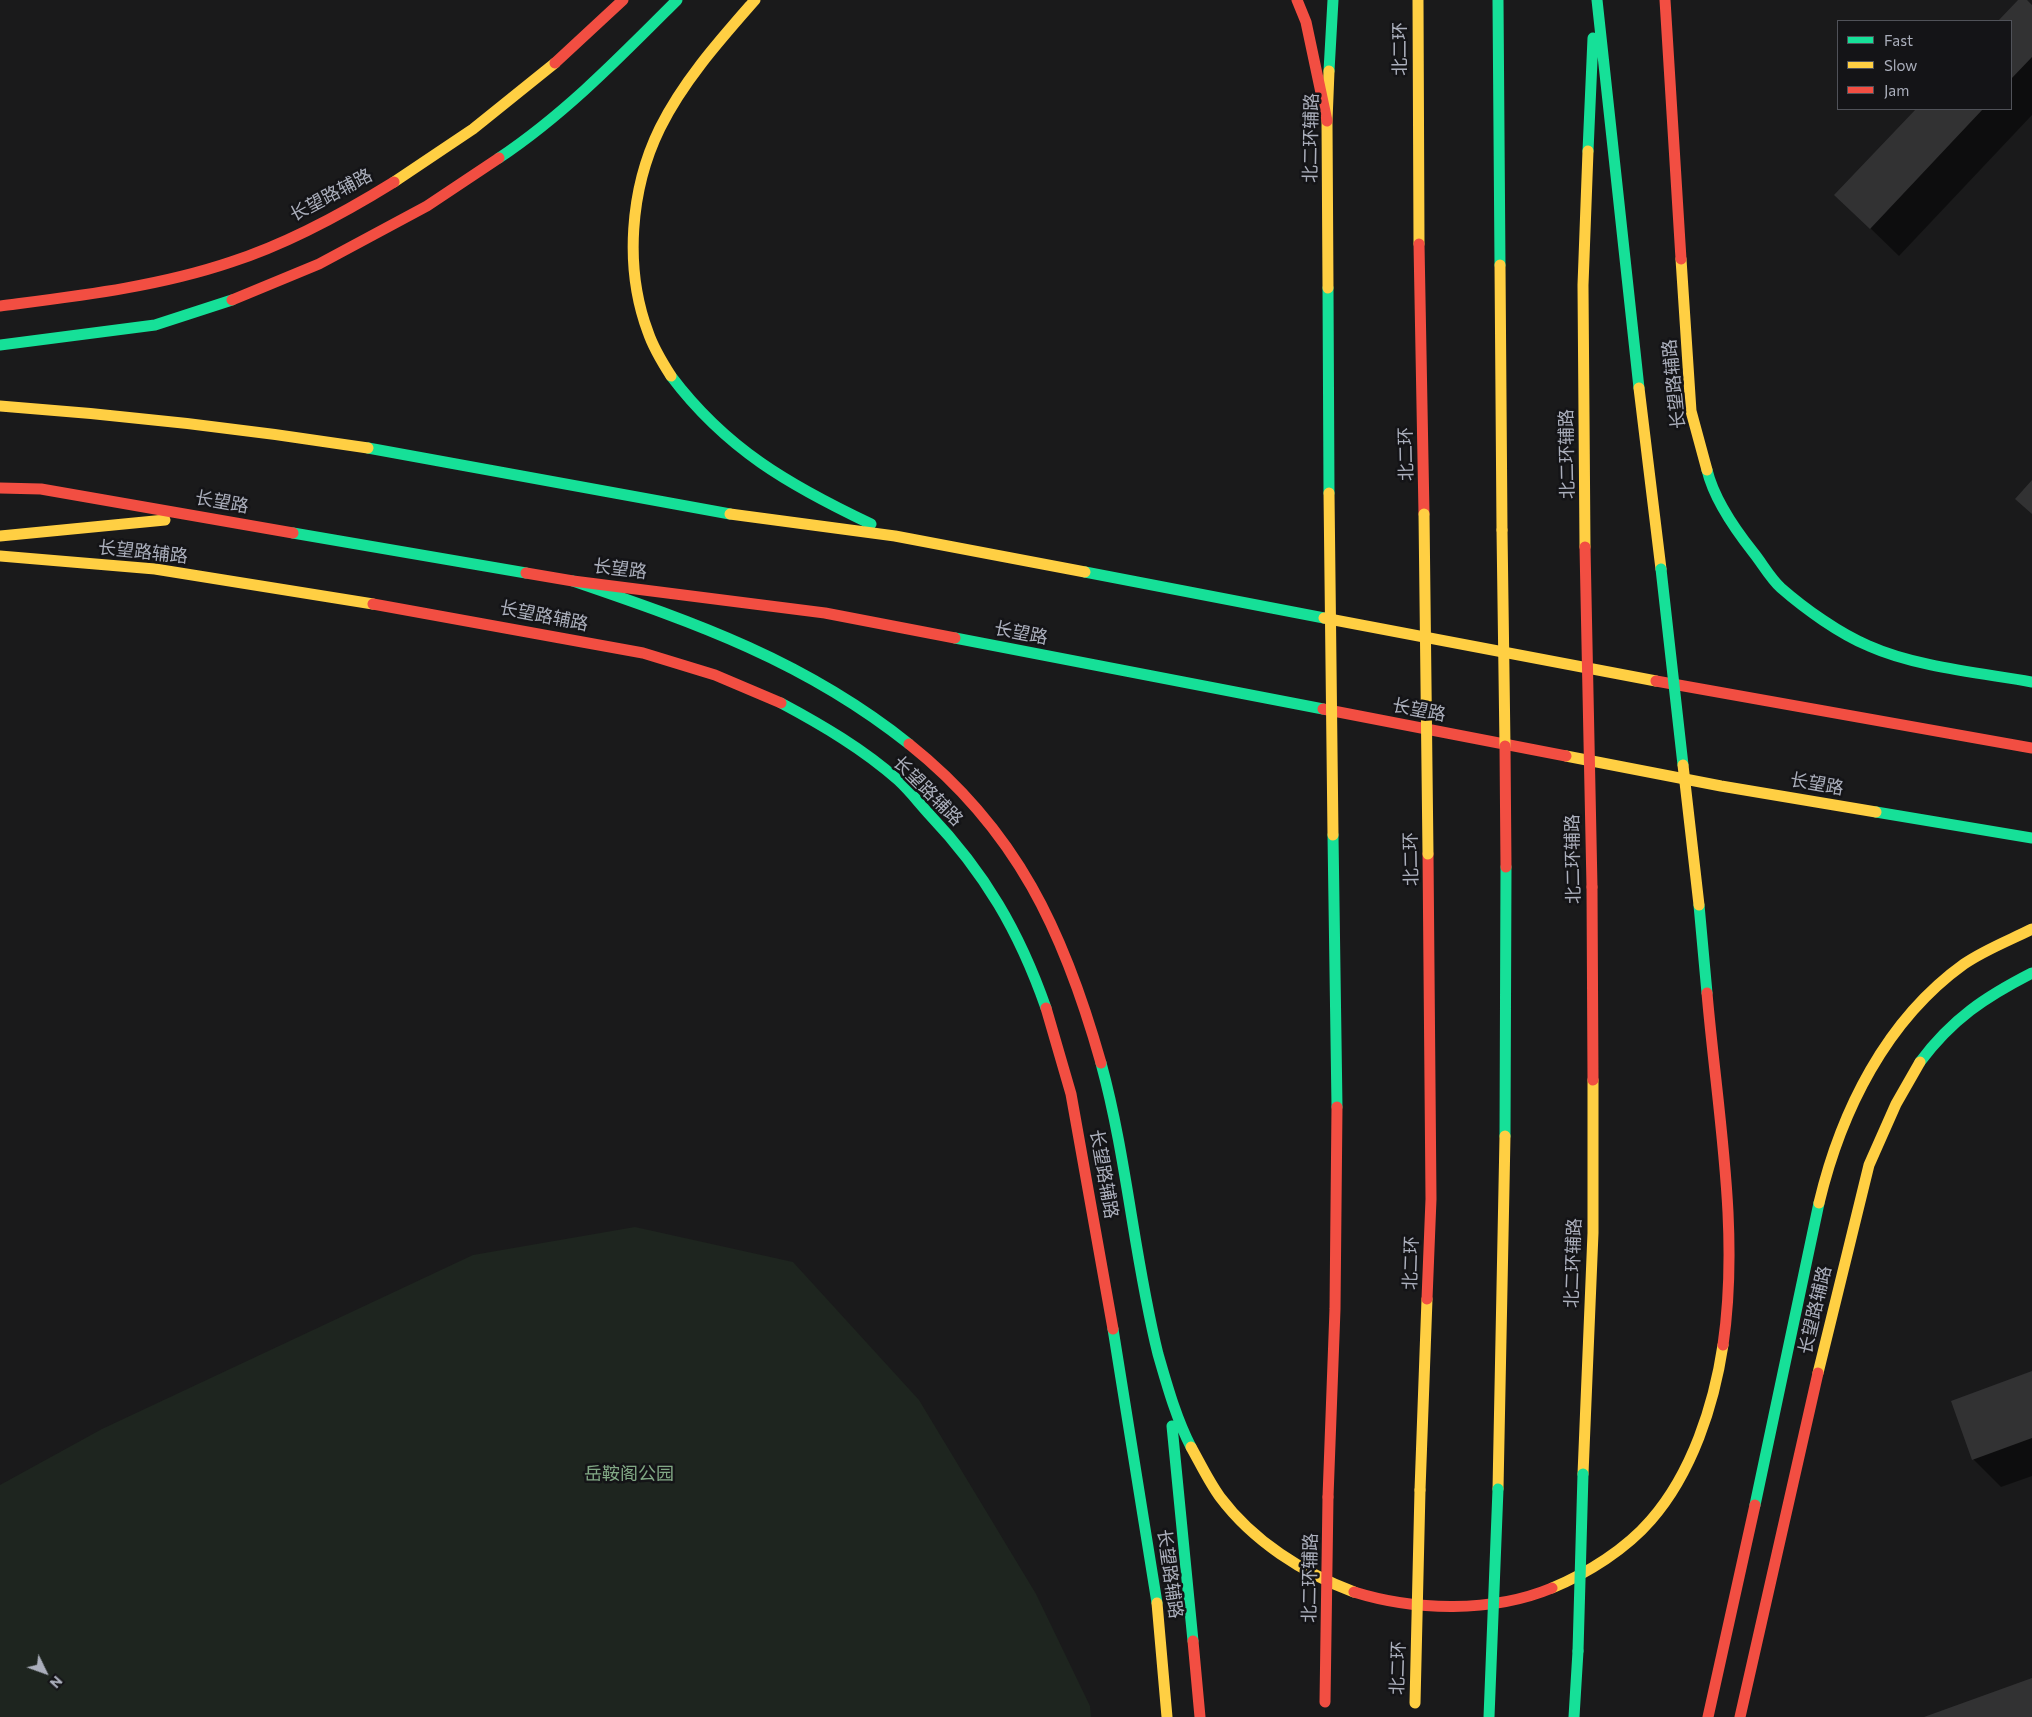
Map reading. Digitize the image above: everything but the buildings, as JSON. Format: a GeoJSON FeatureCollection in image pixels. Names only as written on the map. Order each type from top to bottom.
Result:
{"type":"FeatureCollection","features":[{"type":"Feature","properties":{"kind":"main road","name":"长望路辅路"},"geometry":{"type":"LineString","coordinates":[[0,306],[155,280],[220,266],[264,249],[332,217],[421,166],[502,109],[571,51],[623,0]]}},
{"type":"Feature","properties":{"kind":"main road"},"geometry":{"type":"LineString","coordinates":[[0,345],[155,325],[240,298],[319,264],[427,206],[522,143],[596,80],[676,0]]}},
{"type":"Feature","properties":{"kind":"main road"},"geometry":{"type":"LineString","coordinates":[[755,0],[721,39],[679,97],[652,146],[636,192],[633,241],[638,294],[651,342],[676,384],[705,420],[781,479],[829,505],[895,536]]}},
{"type":"Feature","properties":{"kind":"main road"},"geometry":{"type":"LineString","coordinates":[[1298,0],[1306,22],[1327,121]]}},
{"type":"Feature","properties":{"kind":"main road","name":"北二环辅路"},"geometry":{"type":"LineString","coordinates":[[1324,1717],[1328,1497],[1335,1309],[1337,1112],[1328,493],[1327,121],[1333,0]]}},
{"type":"Feature","properties":{"kind":"main road","name":"北二环"},"geometry":{"type":"LineString","coordinates":[[1414,1717],[1431,1200],[1424,514],[1419,244],[1418,0]]}},
{"type":"Feature","properties":{"kind":"main road"},"geometry":{"type":"LineString","coordinates":[[1489,1717],[1498,1489],[1505,1218],[1506,867],[1498,0]]}},
{"type":"Feature","properties":{"kind":"main road"},"geometry":{"type":"LineString","coordinates":[[574,581],[729,637],[804,672],[869,714],[918,749],[963,793],[1014,854],[1044,909],[1074,976],[1094,1033],[1118,1138],[1153,1338],[1170,1397],[1189,1448],[1210,1482],[1233,1512],[1263,1542],[1292,1564],[1346,1590],[1386,1602],[1444,1607],[1520,1600],[1562,1584],[1606,1559],[1652,1518],[1682,1472],[1703,1425],[1719,1374],[1730,1304],[1728,1205],[1699,904],[1596,0]]}},
{"type":"Feature","properties":{"kind":"main road","name":"北二环辅路"},"geometry":{"type":"LineString","coordinates":[[1574,1717],[1578,1651],[1592,1233],[1592,887],[1582,285],[1596,0]]}},
{"type":"Feature","properties":{"kind":"main road","name":"长望路辅路"},"geometry":{"type":"LineString","coordinates":[[1665,0],[1691,411],[1710,483],[1740,536],[1780,587],[1841,632],[1870,647],[1903,657],[1949,668],[2032,682]]}},
{"type":"Feature","properties":{"kind":"main road"},"geometry":{"type":"LineString","coordinates":[[0,406],[124,415],[254,430],[391,451],[736,515],[895,536],[1745,698],[2032,748]]}},
{"type":"Feature","properties":{"kind":"main road","name":"长望路"},"geometry":{"type":"LineString","coordinates":[[0,488],[42,489],[574,581],[825,613],[1721,786],[2032,838]]}},
{"type":"Feature","properties":{"kind":"main road"},"geometry":{"type":"LineString","coordinates":[[0,536],[202,517]]}},
{"type":"Feature","properties":{"kind":"main road","name":"长望路辅路"},"geometry":{"type":"LineString","coordinates":[[0,556],[155,570],[260,584],[643,653],[715,675],[763,694],[807,716],[854,746],[898,781],[938,823],[981,876],[1007,916],[1030,962],[1048,1012],[1071,1094],[1126,1398],[1159,1617],[1167,1717]]}},
{"type":"Feature","properties":{"kind":"main road"},"geometry":{"type":"LineString","coordinates":[[1708,1717],[1753,1520],[1814,1220],[1828,1165],[1847,1112],[1867,1073],[1896,1028],[1928,992],[1974,957],[2032,929]]}},
{"type":"Feature","properties":{"kind":"main road","name":"长望路辅路"},"geometry":{"type":"LineString","coordinates":[[1740,1717],[1803,1436],[1854,1219],[1869,1166],[1885,1127],[1906,1086],[1932,1047],[1962,1015],[1995,992],[2032,973]]}},
{"type":"Feature","properties":{"kind":"main road"},"geometry":{"type":"LineString","coordinates":[[1170,1397],[1200,1717]]}},
{"type":"Feature","properties":{"kind":"green space","name":"岳鞍阁公园"},"geometry":{"type":"Polygon","coordinates":[[[635,1227],[793,1262],[919,1400],[1036,1594],[1090,1706],[1091,1717],[0,1717],[0,1485],[102,1429],[473,1255],[635,1227]]]}},
{"type":"Feature","properties":{"kind":"traffic: fast"},"geometry":{"type":"LineString","coordinates":[[499,158],[547,123],[570,103],[677,0]]}},
{"type":"Feature","properties":{"kind":"traffic: fast"},"geometry":{"type":"LineString","coordinates":[[1329,71],[1333,0]]}},
{"type":"Feature","properties":{"kind":"traffic: fast"},"geometry":{"type":"LineString","coordinates":[[1498,0],[1500,265]]}},
{"type":"Feature","properties":{"kind":"traffic: fast"},"geometry":{"type":"LineString","coordinates":[[1597,0],[1639,388]]}},
{"type":"Feature","properties":{"kind":"traffic: fast"},"geometry":{"type":"LineString","coordinates":[[1588,151],[1593,38]]}},
{"type":"Feature","properties":{"kind":"traffic: fast"},"geometry":{"type":"LineString","coordinates":[[1328,288],[1329,493]]}},
{"type":"Feature","properties":{"kind":"traffic: fast"},"geometry":{"type":"LineString","coordinates":[[0,345],[155,325],[232,300]]}},
{"type":"Feature","properties":{"kind":"traffic: fast"},"geometry":{"type":"LineString","coordinates":[[671,376],[692,402],[714,424],[761,463],[813,495],[871,524]]}},
{"type":"Feature","properties":{"kind":"traffic: fast"},"geometry":{"type":"LineString","coordinates":[[368,448],[730,514]]}},
{"type":"Feature","properties":{"kind":"traffic: fast"},"geometry":{"type":"LineString","coordinates":[[1707,470],[1714,492],[1726,513],[1770,575],[1781,588],[1823,620],[1858,641],[1907,659],[1949,669],[2032,682]]}},
{"type":"Feature","properties":{"kind":"traffic: fast"},"geometry":{"type":"LineString","coordinates":[[293,533],[526,573]]}},
{"type":"Feature","properties":{"kind":"traffic: fast"},"geometry":{"type":"LineString","coordinates":[[1661,569],[1683,765]]}},
{"type":"Feature","properties":{"kind":"traffic: fast"},"geometry":{"type":"LineString","coordinates":[[1085,572],[1324,618]]}},
{"type":"Feature","properties":{"kind":"traffic: fast"},"geometry":{"type":"LineString","coordinates":[[573,581],[706,629],[748,647],[830,689],[870,715],[909,744]]}},
{"type":"Feature","properties":{"kind":"traffic: fast"},"geometry":{"type":"LineString","coordinates":[[955,638],[1323,709]]}},
{"type":"Feature","properties":{"kind":"traffic: fast"},"geometry":{"type":"LineString","coordinates":[[781,703],[842,738],[885,769],[906,788],[949,836],[984,881],[1012,928],[1036,980],[1046,1008]]}},
{"type":"Feature","properties":{"kind":"traffic: fast"},"geometry":{"type":"LineString","coordinates":[[1876,812],[2032,838]]}},
{"type":"Feature","properties":{"kind":"traffic: fast"},"geometry":{"type":"LineString","coordinates":[[1333,835],[1337,1107]]}},
{"type":"Feature","properties":{"kind":"traffic: fast"},"geometry":{"type":"LineString","coordinates":[[1505,1136],[1506,867]]}},
{"type":"Feature","properties":{"kind":"traffic: fast"},"geometry":{"type":"LineString","coordinates":[[1699,905],[1707,993]]}},
{"type":"Feature","properties":{"kind":"traffic: fast"},"geometry":{"type":"LineString","coordinates":[[1920,1062],[1944,1033],[1970,1010],[2032,973]]}},
{"type":"Feature","properties":{"kind":"traffic: fast"},"geometry":{"type":"LineString","coordinates":[[1101,1063],[1118,1135],[1143,1281],[1158,1354],[1176,1413],[1191,1447]]}},
{"type":"Feature","properties":{"kind":"traffic: fast"},"geometry":{"type":"LineString","coordinates":[[1755,1505],[1819,1203]]}},
{"type":"Feature","properties":{"kind":"traffic: fast"},"geometry":{"type":"LineString","coordinates":[[1113,1329],[1157,1603]]}},
{"type":"Feature","properties":{"kind":"traffic: fast"},"geometry":{"type":"LineString","coordinates":[[1172,1426],[1193,1641]]}},
{"type":"Feature","properties":{"kind":"traffic: fast"},"geometry":{"type":"LineString","coordinates":[[1578,1651],[1583,1474]]}},
{"type":"Feature","properties":{"kind":"traffic: fast"},"geometry":{"type":"LineString","coordinates":[[1489,1717],[1498,1489]]}},
{"type":"Feature","properties":{"kind":"traffic: fast"},"geometry":{"type":"LineString","coordinates":[[1574,1717],[1578,1651]]}},
{"type":"Feature","properties":{"kind":"traffic: slow"},"geometry":{"type":"LineString","coordinates":[[671,376],[650,338],[640,307],[636,282],[633,255],[634,229],[642,177],[660,128],[680,93],[703,61],[755,0]]}},
{"type":"Feature","properties":{"kind":"traffic: slow"},"geometry":{"type":"LineString","coordinates":[[1418,0],[1419,244]]}},
{"type":"Feature","properties":{"kind":"traffic: slow"},"geometry":{"type":"LineString","coordinates":[[394,182],[473,129],[555,63]]}},
{"type":"Feature","properties":{"kind":"traffic: slow"},"geometry":{"type":"LineString","coordinates":[[1328,288],[1327,121],[1329,71]]}},
{"type":"Feature","properties":{"kind":"traffic: slow"},"geometry":{"type":"LineString","coordinates":[[1585,547],[1583,285],[1588,151]]}},
{"type":"Feature","properties":{"kind":"traffic: slow"},"geometry":{"type":"LineString","coordinates":[[1681,259],[1691,411],[1707,470]]}},
{"type":"Feature","properties":{"kind":"traffic: slow"},"geometry":{"type":"LineString","coordinates":[[1500,265],[1502,530]]}},
{"type":"Feature","properties":{"kind":"traffic: slow"},"geometry":{"type":"LineString","coordinates":[[1639,388],[1661,569]]}},
{"type":"Feature","properties":{"kind":"traffic: slow"},"geometry":{"type":"LineString","coordinates":[[0,406],[185,423],[368,448]]}},
{"type":"Feature","properties":{"kind":"traffic: slow"},"geometry":{"type":"LineString","coordinates":[[1329,493],[1333,835]]}},
{"type":"Feature","properties":{"kind":"traffic: slow"},"geometry":{"type":"LineString","coordinates":[[730,514],[895,536],[1085,572]]}},
{"type":"Feature","properties":{"kind":"traffic: slow"},"geometry":{"type":"LineString","coordinates":[[1424,514],[1428,854]]}},
{"type":"Feature","properties":{"kind":"traffic: slow"},"geometry":{"type":"LineString","coordinates":[[0,536],[165,520]]}},
{"type":"Feature","properties":{"kind":"traffic: slow"},"geometry":{"type":"LineString","coordinates":[[1502,530],[1505,746]]}},
{"type":"Feature","properties":{"kind":"traffic: slow"},"geometry":{"type":"LineString","coordinates":[[0,556],[155,569],[373,604]]}},
{"type":"Feature","properties":{"kind":"traffic: slow"},"geometry":{"type":"LineString","coordinates":[[1324,618],[1656,681]]}},
{"type":"Feature","properties":{"kind":"traffic: slow"},"geometry":{"type":"LineString","coordinates":[[1566,756],[1721,786],[1876,812]]}},
{"type":"Feature","properties":{"kind":"traffic: slow"},"geometry":{"type":"LineString","coordinates":[[1683,765],[1699,905]]}},
{"type":"Feature","properties":{"kind":"traffic: slow"},"geometry":{"type":"LineString","coordinates":[[1819,1203],[1828,1169],[1854,1102],[1870,1070],[1890,1040],[1912,1012],[1936,987],[1964,964],[2032,929]]}},
{"type":"Feature","properties":{"kind":"traffic: slow"},"geometry":{"type":"LineString","coordinates":[[1818,1373],[1869,1165],[1896,1104],[1920,1062]]}},
{"type":"Feature","properties":{"kind":"traffic: slow"},"geometry":{"type":"LineString","coordinates":[[1583,1474],[1593,1233],[1593,1080]]}},
{"type":"Feature","properties":{"kind":"traffic: slow"},"geometry":{"type":"LineString","coordinates":[[1498,1489],[1505,1136]]}},
{"type":"Feature","properties":{"kind":"traffic: slow"},"geometry":{"type":"LineString","coordinates":[[1420,1490],[1427,1299]]}},
{"type":"Feature","properties":{"kind":"traffic: slow"},"geometry":{"type":"LineString","coordinates":[[1552,1588],[1593,1568],[1630,1541],[1651,1520],[1665,1501],[1678,1481],[1699,1437],[1714,1391],[1723,1345]]}},
{"type":"Feature","properties":{"kind":"traffic: slow"},"geometry":{"type":"LineString","coordinates":[[1191,1447],[1220,1497],[1248,1528],[1280,1554],[1298,1565],[1354,1592]]}},
{"type":"Feature","properties":{"kind":"traffic: slow"},"geometry":{"type":"LineString","coordinates":[[1415,1703],[1420,1490]]}},
{"type":"Feature","properties":{"kind":"traffic: slow"},"geometry":{"type":"LineString","coordinates":[[1157,1603],[1167,1717]]}},
{"type":"Feature","properties":{"kind":"traffic: jam"},"geometry":{"type":"LineString","coordinates":[[555,63],[623,0]]}},
{"type":"Feature","properties":{"kind":"traffic: jam"},"geometry":{"type":"LineString","coordinates":[[1297,0],[1306,22],[1327,121]]}},
{"type":"Feature","properties":{"kind":"traffic: jam"},"geometry":{"type":"LineString","coordinates":[[1665,0],[1681,259]]}},
{"type":"Feature","properties":{"kind":"traffic: jam"},"geometry":{"type":"LineString","coordinates":[[232,300],[319,264],[427,206],[499,158]]}},
{"type":"Feature","properties":{"kind":"traffic: jam"},"geometry":{"type":"LineString","coordinates":[[0,306],[146,284],[203,271],[252,255],[294,237],[394,182]]}},
{"type":"Feature","properties":{"kind":"traffic: jam"},"geometry":{"type":"LineString","coordinates":[[1419,244],[1424,514]]}},
{"type":"Feature","properties":{"kind":"traffic: jam"},"geometry":{"type":"LineString","coordinates":[[0,488],[41,489],[293,533]]}},
{"type":"Feature","properties":{"kind":"traffic: jam"},"geometry":{"type":"LineString","coordinates":[[1585,547],[1592,887]]}},
{"type":"Feature","properties":{"kind":"traffic: jam"},"geometry":{"type":"LineString","coordinates":[[526,573],[573,581],[825,613],[955,638]]}},
{"type":"Feature","properties":{"kind":"traffic: jam"},"geometry":{"type":"LineString","coordinates":[[373,604],[643,653],[715,675],[781,703]]}},
{"type":"Feature","properties":{"kind":"traffic: jam"},"geometry":{"type":"LineString","coordinates":[[1656,681],[2032,748]]}},
{"type":"Feature","properties":{"kind":"traffic: jam"},"geometry":{"type":"LineString","coordinates":[[1323,709],[1566,756]]}},
{"type":"Feature","properties":{"kind":"traffic: jam"},"geometry":{"type":"LineString","coordinates":[[909,744],[947,777],[979,812],[1007,848],[1032,887],[1071,970],[1101,1063]]}},
{"type":"Feature","properties":{"kind":"traffic: jam"},"geometry":{"type":"LineString","coordinates":[[1505,746],[1506,867]]}},
{"type":"Feature","properties":{"kind":"traffic: jam"},"geometry":{"type":"LineString","coordinates":[[1427,1299],[1431,1199],[1428,854]]}},
{"type":"Feature","properties":{"kind":"traffic: jam"},"geometry":{"type":"LineString","coordinates":[[1592,887],[1593,1080]]}},
{"type":"Feature","properties":{"kind":"traffic: jam"},"geometry":{"type":"LineString","coordinates":[[1707,993],[1728,1213],[1728,1301],[1723,1345]]}},
{"type":"Feature","properties":{"kind":"traffic: jam"},"geometry":{"type":"LineString","coordinates":[[1046,1008],[1071,1094],[1113,1329]]}},
{"type":"Feature","properties":{"kind":"traffic: jam"},"geometry":{"type":"LineString","coordinates":[[1328,1497],[1335,1309],[1337,1107]]}},
{"type":"Feature","properties":{"kind":"traffic: jam"},"geometry":{"type":"LineString","coordinates":[[1740,1717],[1818,1373]]}},
{"type":"Feature","properties":{"kind":"traffic: jam"},"geometry":{"type":"LineString","coordinates":[[1325,1702],[1328,1497]]}},
{"type":"Feature","properties":{"kind":"traffic: jam"},"geometry":{"type":"LineString","coordinates":[[1708,1717],[1755,1505]]}},
{"type":"Feature","properties":{"kind":"traffic: jam"},"geometry":{"type":"LineString","coordinates":[[1354,1592],[1402,1603],[1453,1606],[1504,1602],[1552,1588]]}},
{"type":"Feature","properties":{"kind":"traffic: jam"},"geometry":{"type":"LineString","coordinates":[[1193,1641],[1200,1717]]}}]}
